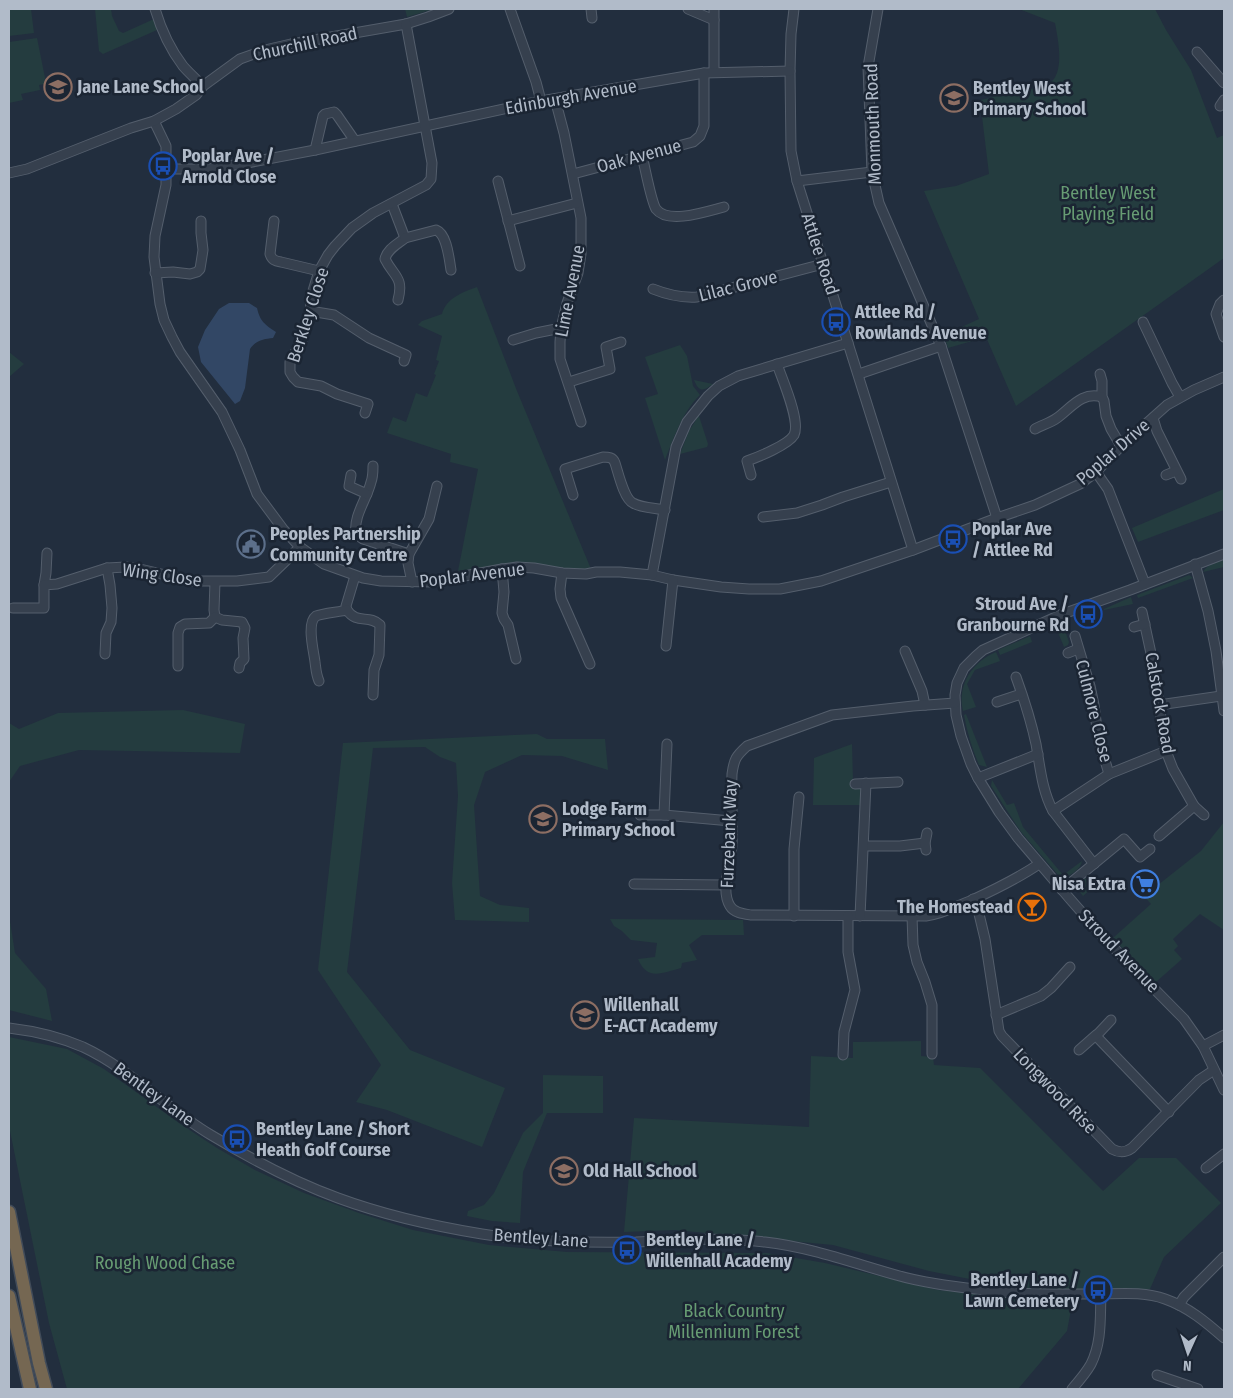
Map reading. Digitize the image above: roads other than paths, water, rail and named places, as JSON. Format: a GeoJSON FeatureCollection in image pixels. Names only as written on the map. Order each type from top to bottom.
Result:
{"type":"FeatureCollection","features":[{"type":"Feature","properties":{"kind":"highway"},"geometry":{"type":"LineString","coordinates":[[9,1212],[46,1389]]}},
{"type":"Feature","properties":{"kind":"highway"},"geometry":{"type":"LineString","coordinates":[[9,1296],[30,1389]]}},
{"type":"Feature","properties":{"kind":"street"},"geometry":{"type":"LineString","coordinates":[[155,9],[171,48],[183,66],[203,86]]}},
{"type":"Feature","properties":{"kind":"street","name":"Churchill Road"},"geometry":{"type":"LineString","coordinates":[[9,173],[27,169],[131,128],[154,121],[185,104],[203,86],[240,59],[265,50],[406,24],[448,9]]}},
{"type":"Feature","properties":{"kind":"street"},"geometry":{"type":"LineString","coordinates":[[510,9],[541,101]]}},
{"type":"Feature","properties":{"kind":"street"},"geometry":{"type":"LineString","coordinates":[[688,9],[714,20]]}},
{"type":"Feature","properties":{"kind":"street"},"geometry":{"type":"LineString","coordinates":[[709,73],[714,9]]}},
{"type":"Feature","properties":{"kind":"street","name":"Attlee Road"},"geometry":{"type":"LineString","coordinates":[[794,9],[790,71],[791,151],[797,181],[913,550]]}},
{"type":"Feature","properties":{"kind":"street","name":"Monmouth Road"},"geometry":{"type":"LineString","coordinates":[[878,9],[868,67],[871,161],[879,203],[941,346],[997,518]]}},
{"type":"Feature","properties":{"kind":"street"},"geometry":{"type":"LineString","coordinates":[[406,24],[425,126]]}},
{"type":"Feature","properties":{"kind":"street"},"geometry":{"type":"LineString","coordinates":[[1197,52],[1224,83]]}},
{"type":"Feature","properties":{"kind":"street","name":"Edinburgh Avenue"},"geometry":{"type":"LineString","coordinates":[[166,169],[209,169],[315,150],[541,101],[709,73],[790,71]]}},
{"type":"Feature","properties":{"kind":"street","name":"Oak Avenue"},"geometry":{"type":"LineString","coordinates":[[573,174],[693,142],[700,136],[704,126],[709,73]]}},
{"type":"Feature","properties":{"kind":"street","name":"Lime Avenue"},"geometry":{"type":"LineString","coordinates":[[555,99],[573,174],[581,218],[581,254],[578,273],[567,303],[561,328],[560,359],[581,422]]}},
{"type":"Feature","properties":{"kind":"street"},"geometry":{"type":"LineString","coordinates":[[315,150],[316,140],[325,114],[334,112],[355,141]]}},
{"type":"Feature","properties":{"kind":"street","name":"Poplar Avenue"},"geometry":{"type":"LineString","coordinates":[[154,121],[166,146],[166,185],[154,256],[155,273],[164,320],[180,352],[222,412],[240,450],[257,494],[283,529],[300,547],[324,564],[355,576],[380,581],[432,582],[502,569],[534,568],[562,573],[620,572],[652,575],[673,580],[739,589],[780,589],[821,581],[913,550]]}},
{"type":"Feature","properties":{"kind":"street","name":"Berkley Close"},"geometry":{"type":"LineString","coordinates":[[365,413],[368,404],[337,394],[320,386],[298,382],[292,377],[290,372],[290,362],[303,338],[319,271],[335,246],[352,228],[373,213],[426,185],[431,179],[432,163],[425,126]]}},
{"type":"Feature","properties":{"kind":"street"},"geometry":{"type":"LineString","coordinates":[[642,156],[655,207],[662,215],[679,217],[724,207]]}},
{"type":"Feature","properties":{"kind":"street"},"geometry":{"type":"LineString","coordinates":[[797,181],[872,172]]}},
{"type":"Feature","properties":{"kind":"street"},"geometry":{"type":"LineString","coordinates":[[498,181],[520,266]]}},
{"type":"Feature","properties":{"kind":"street"},"geometry":{"type":"LineString","coordinates":[[508,221],[577,202]]}},
{"type":"Feature","properties":{"kind":"street"},"geometry":{"type":"LineString","coordinates":[[392,204],[405,238]]}},
{"type":"Feature","properties":{"kind":"street"},"geometry":{"type":"LineString","coordinates":[[155,273],[173,272],[190,274],[200,269],[203,250],[201,221]]}},
{"type":"Feature","properties":{"kind":"street"},"geometry":{"type":"LineString","coordinates":[[274,222],[270,254],[272,258],[275,261],[319,271]]}},
{"type":"Feature","properties":{"kind":"street"},"geometry":{"type":"LineString","coordinates":[[398,300],[401,288],[400,283],[387,263],[385,256],[405,238],[438,230],[445,241],[451,270]]}},
{"type":"Feature","properties":{"kind":"street","name":"Lilac Grove"},"geometry":{"type":"LineString","coordinates":[[653,289],[684,298],[697,297],[823,264]]}},
{"type":"Feature","properties":{"kind":"street"},"geometry":{"type":"LineString","coordinates":[[1224,300],[1216,314],[1224,337]]}},
{"type":"Feature","properties":{"kind":"street"},"geometry":{"type":"LineString","coordinates":[[310,311],[334,315],[369,338],[406,355],[404,361]]}},
{"type":"Feature","properties":{"kind":"street"},"geometry":{"type":"LineString","coordinates":[[1148,325],[1172,384],[1180,397]]}},
{"type":"Feature","properties":{"kind":"street"},"geometry":{"type":"LineString","coordinates":[[513,340],[561,328]]}},
{"type":"Feature","properties":{"kind":"street"},"geometry":{"type":"LineString","coordinates":[[568,382],[610,369],[606,347],[622,342]]}},
{"type":"Feature","properties":{"kind":"street"},"geometry":{"type":"LineString","coordinates":[[652,575],[676,447],[687,422],[708,396],[719,386],[738,376],[848,343]]}},
{"type":"Feature","properties":{"kind":"street"},"geometry":{"type":"LineString","coordinates":[[858,374],[941,346]]}},
{"type":"Feature","properties":{"kind":"street"},"geometry":{"type":"LineString","coordinates":[[751,475],[747,461],[765,454],[788,441],[793,436],[796,428],[795,418],[777,364]]}},
{"type":"Feature","properties":{"kind":"street"},"geometry":{"type":"LineString","coordinates":[[1100,374],[1106,416],[1121,446]]}},
{"type":"Feature","properties":{"kind":"street","name":"Poplar Drive"},"geometry":{"type":"LineString","coordinates":[[913,550],[1035,505],[1080,484],[1096,472],[1121,446],[1167,405],[1224,377]]}},
{"type":"Feature","properties":{"kind":"street"},"geometry":{"type":"LineString","coordinates":[[1035,428],[1056,419],[1074,403],[1083,398],[1102,397]]}},
{"type":"Feature","properties":{"kind":"street"},"geometry":{"type":"LineString","coordinates":[[1153,418],[1157,431],[1179,475],[1166,475]]}},
{"type":"Feature","properties":{"kind":"street"},"geometry":{"type":"LineString","coordinates":[[573,495],[565,469],[603,457],[609,457],[614,459],[628,499],[633,504],[665,510]]}},
{"type":"Feature","properties":{"kind":"street"},"geometry":{"type":"LineString","coordinates":[[373,466],[372,481],[360,510],[356,534],[363,539],[409,554]]}},
{"type":"Feature","properties":{"kind":"street"},"geometry":{"type":"LineString","coordinates":[[1096,472],[1108,489],[1145,584]]}},
{"type":"Feature","properties":{"kind":"street"},"geometry":{"type":"LineString","coordinates":[[351,475],[349,486],[367,494]]}},
{"type":"Feature","properties":{"kind":"street"},"geometry":{"type":"LineString","coordinates":[[763,518],[797,513],[891,482]]}},
{"type":"Feature","properties":{"kind":"street"},"geometry":{"type":"LineString","coordinates":[[412,582],[408,563],[409,554],[428,520],[437,486]]}},
{"type":"Feature","properties":{"kind":"street","name":"Wing Close"},"geometry":{"type":"LineString","coordinates":[[44,585],[57,584],[107,568],[126,567],[140,568],[191,581],[237,581],[269,577],[300,547]]}},
{"type":"Feature","properties":{"kind":"street"},"geometry":{"type":"LineString","coordinates":[[13,608],[44,608],[47,553]]}},
{"type":"Feature","properties":{"kind":"street","name":"Stroud Avenue"},"geometry":{"type":"LineString","coordinates":[[1224,554],[1060,615],[983,650],[968,663],[960,677],[956,689],[955,703],[961,736],[971,764],[1008,825],[1039,864],[1106,940],[1184,1019],[1203,1046],[1224,1090]]}},
{"type":"Feature","properties":{"kind":"street"},"geometry":{"type":"LineString","coordinates":[[1195,564],[1208,611],[1224,711]]}},
{"type":"Feature","properties":{"kind":"street"},"geometry":{"type":"LineString","coordinates":[[105,654],[106,633],[111,622],[112,608],[107,568]]}},
{"type":"Feature","properties":{"kind":"street"},"geometry":{"type":"LineString","coordinates":[[502,569],[504,592],[502,613],[508,625],[516,659]]}},
{"type":"Feature","properties":{"kind":"street"},"geometry":{"type":"LineString","coordinates":[[562,573],[561,598],[590,664]]}},
{"type":"Feature","properties":{"kind":"street"},"geometry":{"type":"LineString","coordinates":[[355,576],[346,606],[347,610],[358,619],[372,620],[380,625],[379,655],[374,670],[373,695]]}},
{"type":"Feature","properties":{"kind":"street"},"geometry":{"type":"LineString","coordinates":[[666,646],[673,580]]}},
{"type":"Feature","properties":{"kind":"street"},"geometry":{"type":"LineString","coordinates":[[215,582],[215,617]]}},
{"type":"Feature","properties":{"kind":"street"},"geometry":{"type":"LineString","coordinates":[[318,681],[311,640],[313,619],[316,616],[347,610]]}},
{"type":"Feature","properties":{"kind":"street","name":"Calstock Road"},"geometry":{"type":"LineString","coordinates":[[1142,612],[1166,751],[1173,769],[1194,806],[1204,815]]}},
{"type":"Feature","properties":{"kind":"street"},"geometry":{"type":"LineString","coordinates":[[178,666],[178,632],[180,627],[185,624],[209,623],[215,617]]}},
{"type":"Feature","properties":{"kind":"street"},"geometry":{"type":"LineString","coordinates":[[215,617],[222,620],[242,622],[245,628],[243,638],[244,659],[240,663],[239,668]]}},
{"type":"Feature","properties":{"kind":"street"},"geometry":{"type":"LineString","coordinates":[[1134,627],[1145,624]]}},
{"type":"Feature","properties":{"kind":"street","name":"Culmore Close"},"geometry":{"type":"LineString","coordinates":[[1075,636],[1090,686],[1098,737],[1109,774]]}},
{"type":"Feature","properties":{"kind":"street","name":"Culmore Close"},"geometry":{"type":"LineString","coordinates":[[1068,653],[1078,649]]}},
{"type":"Feature","properties":{"kind":"street"},"geometry":{"type":"LineString","coordinates":[[904,655],[922,691],[925,705]]}},
{"type":"Feature","properties":{"kind":"street"},"geometry":{"type":"LineString","coordinates":[[1016,677],[1030,719],[1049,804],[1094,864]]}},
{"type":"Feature","properties":{"kind":"street"},"geometry":{"type":"LineString","coordinates":[[998,702],[1022,694]]}},
{"type":"Feature","properties":{"kind":"street"},"geometry":{"type":"LineString","coordinates":[[1159,704],[1221,696]]}},
{"type":"Feature","properties":{"kind":"street","name":"Furzebank Way"},"geometry":{"type":"LineString","coordinates":[[955,703],[832,715],[747,746],[738,754],[733,763],[731,789],[732,845],[725,885],[730,908],[737,912],[751,915],[926,916],[942,913],[1006,884],[1039,864]]}},
{"type":"Feature","properties":{"kind":"street"},"geometry":{"type":"LineString","coordinates":[[664,815],[662,764],[667,744]]}},
{"type":"Feature","properties":{"kind":"street"},"geometry":{"type":"LineString","coordinates":[[1053,811],[1109,774],[1166,751]]}},
{"type":"Feature","properties":{"kind":"street"},"geometry":{"type":"LineString","coordinates":[[978,778],[1038,754]]}},
{"type":"Feature","properties":{"kind":"street"},"geometry":{"type":"LineString","coordinates":[[855,784],[898,782]]}},
{"type":"Feature","properties":{"kind":"street"},"geometry":{"type":"LineString","coordinates":[[860,916],[866,783]]}},
{"type":"Feature","properties":{"kind":"street"},"geometry":{"type":"LineString","coordinates":[[794,916],[794,849],[799,797]]}},
{"type":"Feature","properties":{"kind":"street"},"geometry":{"type":"LineString","coordinates":[[1159,836],[1194,806]]}},
{"type":"Feature","properties":{"kind":"street"},"geometry":{"type":"LineString","coordinates":[[644,818],[664,815],[731,821]]}},
{"type":"Feature","properties":{"kind":"street"},"geometry":{"type":"LineString","coordinates":[[864,846],[926,847],[927,833]]}},
{"type":"Feature","properties":{"kind":"street"},"geometry":{"type":"LineString","coordinates":[[1062,890],[1124,840],[1140,857],[1150,849]]}},
{"type":"Feature","properties":{"kind":"street"},"geometry":{"type":"LineString","coordinates":[[634,884],[725,885]]}},
{"type":"Feature","properties":{"kind":"street","name":"Longwood Rise"},"geometry":{"type":"LineString","coordinates":[[973,899],[979,914],[985,940],[999,1031],[1112,1149],[1117,1152],[1128,1151],[1199,1080],[1214,1070]]}},
{"type":"Feature","properties":{"kind":"street"},"geometry":{"type":"LineString","coordinates":[[844,1055],[844,1032],[855,990],[848,952],[848,916]]}},
{"type":"Feature","properties":{"kind":"street"},"geometry":{"type":"LineString","coordinates":[[912,916],[913,945],[932,1005],[932,1054]]}},
{"type":"Feature","properties":{"kind":"street"},"geometry":{"type":"LineString","coordinates":[[996,1015],[1041,996],[1070,967]]}},
{"type":"Feature","properties":{"kind":"street"},"geometry":{"type":"LineString","coordinates":[[1079,1050],[1098,1037],[1111,1020]]}},
{"type":"Feature","properties":{"kind":"street","name":"Bentley Lane"},"geometry":{"type":"LineString","coordinates":[[9,1028],[59,1038],[91,1051],[114,1065],[207,1133],[284,1175],[337,1198],[428,1224],[483,1234],[563,1242],[719,1240],[763,1242],[796,1246],[921,1281],[1032,1294],[1131,1294],[1154,1296],[1179,1305],[1206,1322],[1224,1338]]}},
{"type":"Feature","properties":{"kind":"street"},"geometry":{"type":"LineString","coordinates":[[1203,1046],[1224,1035]]}},
{"type":"Feature","properties":{"kind":"street"},"geometry":{"type":"LineString","coordinates":[[1098,1037],[1169,1112]]}},
{"type":"Feature","properties":{"kind":"street"},"geometry":{"type":"LineString","coordinates":[[1206,1168],[1224,1154]]}},
{"type":"Feature","properties":{"kind":"street"},"geometry":{"type":"LineString","coordinates":[[1179,1305],[1184,1297],[1224,1257]]}},
{"type":"Feature","properties":{"kind":"street"},"geometry":{"type":"LineString","coordinates":[[1072,1389],[1090,1365],[1097,1348],[1100,1337],[1101,1294]]}},
{"type":"Feature","properties":{"kind":"street"},"geometry":{"type":"LineString","coordinates":[[1157,1375],[1198,1389]]}},
{"type":"Feature","properties":{"kind":"water"},"geometry":{"type":"Polygon","coordinates":[[[229,303],[249,303],[257,308],[263,322],[276,332],[273,338],[258,342],[250,349],[245,388],[240,401],[235,404],[201,362],[198,347],[205,330],[219,309],[229,303]]]}},
{"type":"Feature","properties":{"kind":"place","name":"Jane Lane School"},"geometry":{"type":"Point","coordinates":[58,87]}},
{"type":"Feature","properties":{"kind":"place","name":"Bentley West Primary School"},"geometry":{"type":"Point","coordinates":[954,98]}},
{"type":"Feature","properties":{"kind":"place","name":"Poplar Ave / Arnold Close"},"geometry":{"type":"Point","coordinates":[163,166]}},
{"type":"Feature","properties":{"kind":"place","name":"Attlee Rd / Rowlands Avenue"},"geometry":{"type":"Point","coordinates":[836,322]}},
{"type":"Feature","properties":{"kind":"place","name":"Poplar Ave / Attlee Rd"},"geometry":{"type":"Point","coordinates":[953,539]}},
{"type":"Feature","properties":{"kind":"place","name":"Peoples Partnership Community Centre"},"geometry":{"type":"Point","coordinates":[251,544]}},
{"type":"Feature","properties":{"kind":"place","name":"Stroud Ave / Granbourne Rd"},"geometry":{"type":"Point","coordinates":[1088,614]}},
{"type":"Feature","properties":{"kind":"place","name":"Lodge Farm Primary School"},"geometry":{"type":"Point","coordinates":[543,819]}},
{"type":"Feature","properties":{"kind":"place","name":"Nisa Extra"},"geometry":{"type":"Point","coordinates":[1145,884]}},
{"type":"Feature","properties":{"kind":"place","name":"The Homestead"},"geometry":{"type":"Point","coordinates":[1032,907]}},
{"type":"Feature","properties":{"kind":"place","name":"Willenhall E-ACT Academy"},"geometry":{"type":"Point","coordinates":[585,1015]}},
{"type":"Feature","properties":{"kind":"place","name":"Bentley Lane / Short Heath Golf Course"},"geometry":{"type":"Point","coordinates":[237,1139]}},
{"type":"Feature","properties":{"kind":"place","name":"Old Hall School"},"geometry":{"type":"Point","coordinates":[564,1171]}},
{"type":"Feature","properties":{"kind":"place","name":"Bentley Lane / Willenhall Academy"},"geometry":{"type":"Point","coordinates":[627,1250]}},
{"type":"Feature","properties":{"kind":"place","name":"Bentley Lane / Lawn Cemetery"},"geometry":{"type":"Point","coordinates":[1098,1290]}},
{"type":"Feature","properties":{"kind":"park label","name":"Bentley West Playing Field"},"geometry":{"type":"Point","coordinates":[1108,203]}},
{"type":"Feature","properties":{"kind":"park label","name":"Rough Wood Chase"},"geometry":{"type":"Point","coordinates":[165,1263]}},
{"type":"Feature","properties":{"kind":"park label","name":"Black Country Millennium Forest"},"geometry":{"type":"Point","coordinates":[734,1321]}}]}
